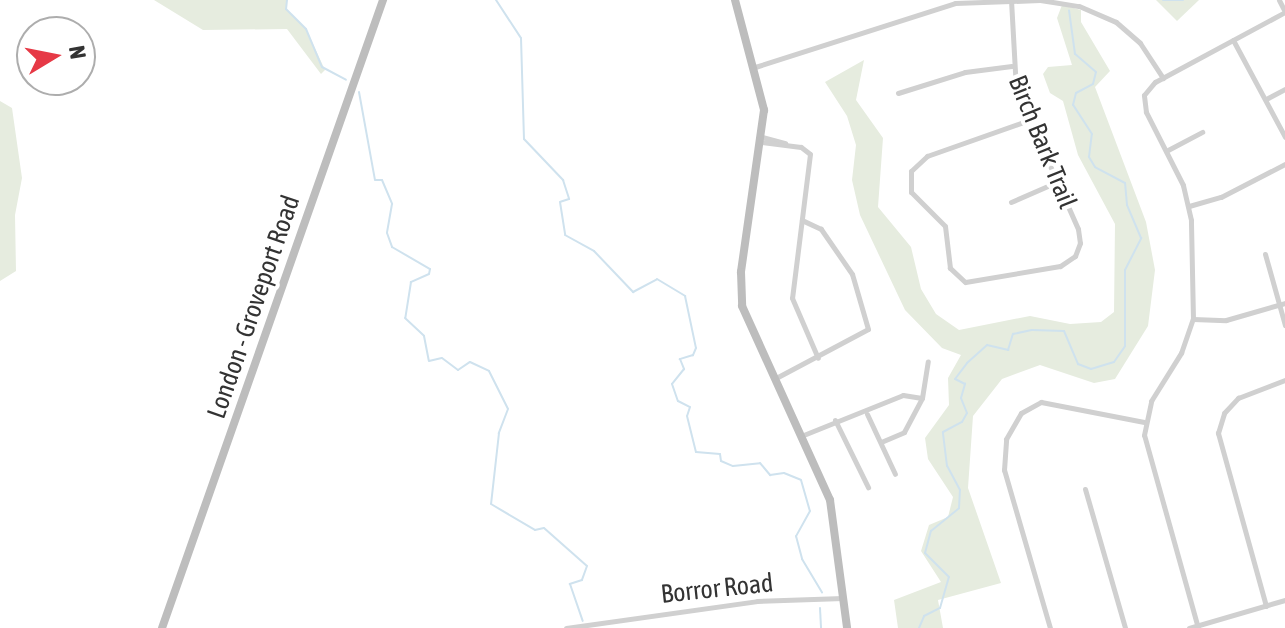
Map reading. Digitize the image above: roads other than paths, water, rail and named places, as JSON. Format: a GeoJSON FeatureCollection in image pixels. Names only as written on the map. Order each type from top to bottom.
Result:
{"type":"FeatureCollection","features":[{"type":"Feature","properties":{"kind":"main road","name":"London - Groveport Road"},"geometry":{"type":"LineString","coordinates":[[162,628],[383,0]]}},
{"type":"Feature","properties":{"kind":"main road"},"geometry":{"type":"LineString","coordinates":[[735,0],[763,99],[762,140],[740,289],[745,321],[832,509],[847,628]]}},
{"type":"Feature","properties":{"kind":"street"},"geometry":{"type":"LineString","coordinates":[[755,67],[938,7],[1010,0],[1054,1],[1104,15],[1140,43],[1163,78]]}},
{"type":"Feature","properties":{"kind":"street","name":"Birch Bark Trail"},"geometry":{"type":"LineString","coordinates":[[1010,0],[1012,66],[1029,120],[1080,243],[1070,261],[1053,267],[1015,271],[979,284],[959,279],[950,268],[945,226],[915,198],[909,185],[921,159],[1029,120]]}},
{"type":"Feature","properties":{"kind":"street"},"geometry":{"type":"LineString","coordinates":[[1198,627],[1148,457],[1144,422],[1156,388],[1181,353],[1193,319],[1189,206],[1143,101],[1146,90],[1163,78],[1285,12],[1279,0]]}},
{"type":"Feature","properties":{"kind":"street"},"geometry":{"type":"LineString","coordinates":[[1233,40],[1285,137]]}},
{"type":"Feature","properties":{"kind":"street"},"geometry":{"type":"LineString","coordinates":[[898,93],[965,72],[1012,66]]}},
{"type":"Feature","properties":{"kind":"street"},"geometry":{"type":"LineString","coordinates":[[1266,99],[1285,89]]}},
{"type":"Feature","properties":{"kind":"street"},"geometry":{"type":"LineString","coordinates":[[1166,151],[1202,132]]}},
{"type":"Feature","properties":{"kind":"street"},"geometry":{"type":"LineString","coordinates":[[762,140],[805,148],[811,159],[792,298],[818,358]]}},
{"type":"Feature","properties":{"kind":"street"},"geometry":{"type":"LineString","coordinates":[[1189,206],[1221,197],[1285,164]]}},
{"type":"Feature","properties":{"kind":"street"},"geometry":{"type":"LineString","coordinates":[[1011,202],[1057,182]]}},
{"type":"Feature","properties":{"kind":"street"},"geometry":{"type":"LineString","coordinates":[[773,380],[864,336],[868,323],[842,259],[821,229],[802,220]]}},
{"type":"Feature","properties":{"kind":"street"},"geometry":{"type":"LineString","coordinates":[[1265,254],[1282,304],[1285,325]]}},
{"type":"Feature","properties":{"kind":"street"},"geometry":{"type":"LineString","coordinates":[[1193,319],[1226,320],[1282,304]]}},
{"type":"Feature","properties":{"kind":"street"},"geometry":{"type":"LineString","coordinates":[[881,442],[904,432],[922,398],[928,361]]}},
{"type":"Feature","properties":{"kind":"street"},"geometry":{"type":"LineString","coordinates":[[1266,606],[1218,433],[1232,402],[1253,389],[1285,380]]}},
{"type":"Feature","properties":{"kind":"street"},"geometry":{"type":"LineString","coordinates":[[800,436],[853,411],[867,414],[903,395],[922,398]]}},
{"type":"Feature","properties":{"kind":"street"},"geometry":{"type":"LineString","coordinates":[[1050,628],[1004,470],[1006,439],[1021,413],[1041,402],[1144,422]]}},
{"type":"Feature","properties":{"kind":"street"},"geometry":{"type":"LineString","coordinates":[[867,414],[895,474]]}},
{"type":"Feature","properties":{"kind":"street"},"geometry":{"type":"LineString","coordinates":[[835,420],[868,487]]}},
{"type":"Feature","properties":{"kind":"street"},"geometry":{"type":"LineString","coordinates":[[1085,489],[1125,628]]}},
{"type":"Feature","properties":{"kind":"street","name":"Borror Road"},"geometry":{"type":"LineString","coordinates":[[566,628],[757,601],[843,598]]}},
{"type":"Feature","properties":{"kind":"street"},"geometry":{"type":"LineString","coordinates":[[1189,628],[1285,600]]}},
{"type":"Feature","properties":{"kind":"waterway"},"geometry":{"type":"LineString","coordinates":[[287,0],[286,9],[306,29],[322,67],[346,80]]}},
{"type":"Feature","properties":{"kind":"waterway"},"geometry":{"type":"LineString","coordinates":[[496,0],[521,38],[524,139],[563,180],[569,199],[560,202],[565,235],[594,251],[633,292],[657,279],[685,296],[696,348],[693,355],[680,359],[684,369],[672,384],[678,401],[690,407],[687,416],[696,452],[720,454],[721,461],[733,466],[760,463],[770,475],[784,473],[801,480],[810,511],[796,536],[802,559],[822,592]]}},
{"type":"Feature","properties":{"kind":"waterway"},"geometry":{"type":"LineString","coordinates":[[1163,0],[1183,0]]}},
{"type":"Feature","properties":{"kind":"waterway"},"geometry":{"type":"LineString","coordinates":[[919,628],[924,616],[940,608],[949,577],[925,553],[931,531],[959,508],[960,490],[947,466],[943,432],[962,422],[967,413],[961,398],[965,384],[955,379],[987,345],[1008,350],[1013,334],[1032,330],[1064,331],[1078,364],[1091,369],[1114,362],[1125,346],[1125,270],[1141,238],[1127,205],[1125,183],[1095,167],[1089,157],[1092,134],[1073,105],[1076,93],[1093,84],[1096,72],[1075,54],[1069,10]]}},
{"type":"Feature","properties":{"kind":"waterway"},"geometry":{"type":"LineString","coordinates":[[359,92],[375,180],[382,180],[392,204],[387,233],[392,247],[430,269],[429,274],[411,282],[405,318],[424,336],[429,361],[442,358],[458,370],[470,362],[489,371],[508,409],[499,433],[491,504],[535,530],[544,528],[587,566],[582,580],[570,584],[583,621]]}},
{"type":"Feature","properties":{"kind":"waterway"},"geometry":{"type":"LineString","coordinates":[[820,608],[821,628]]}}]}
